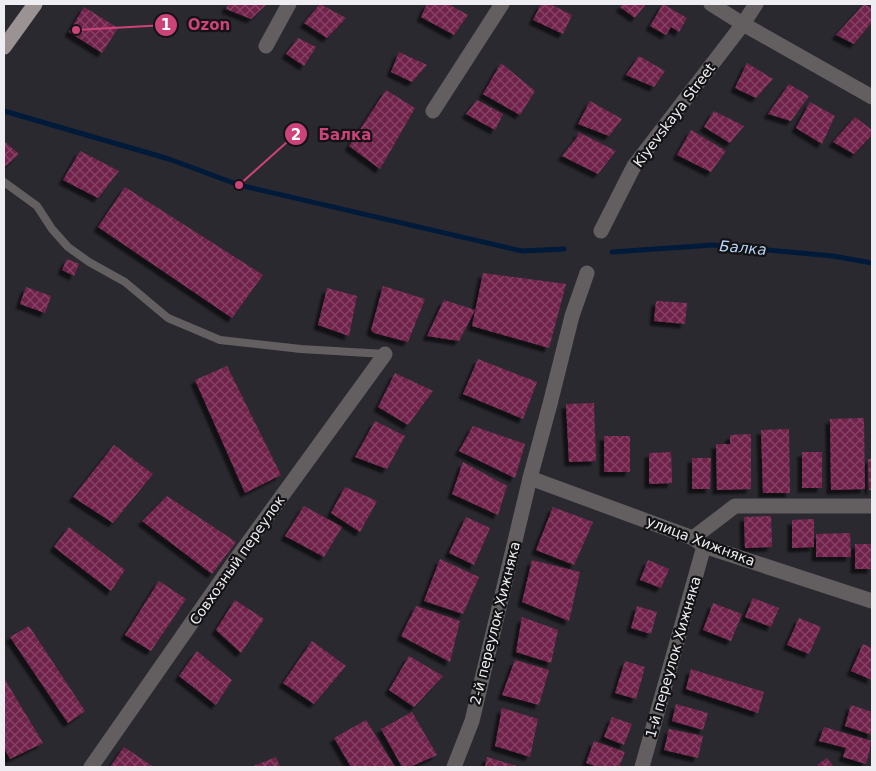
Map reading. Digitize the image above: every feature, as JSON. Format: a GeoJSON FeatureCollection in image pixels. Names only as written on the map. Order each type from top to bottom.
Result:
{"type":"FeatureCollection","features":[{"type":"Feature","properties":{"kind":"main road"},"geometry":{"type":"LineString","coordinates":[[4,47],[35,4]]}},
{"type":"Feature","properties":{"kind":"street"},"geometry":{"type":"LineString","coordinates":[[266,46],[289,4]]}},
{"type":"Feature","properties":{"kind":"street"},"geometry":{"type":"LineString","coordinates":[[433,111],[502,4]]}},
{"type":"Feature","properties":{"kind":"street"},"geometry":{"type":"LineString","coordinates":[[711,4],[872,97]]}},
{"type":"Feature","properties":{"kind":"street","name":"Kiyevskaya Street"},"geometry":{"type":"LineString","coordinates":[[600,230],[634,166],[743,24],[756,4]]}},
{"type":"Feature","properties":{"kind":"street"},"geometry":{"type":"LineString","coordinates":[[530,478],[572,316],[587,273]]}},
{"type":"Feature","properties":{"kind":"street","name":"Совхозный переулок"},"geometry":{"type":"LineString","coordinates":[[91,767],[234,562],[385,354]]}},
{"type":"Feature","properties":{"kind":"street","name":"улица Хижняка"},"geometry":{"type":"LineString","coordinates":[[530,478],[699,542],[872,601]]}},
{"type":"Feature","properties":{"kind":"street","name":"2-й переулок Хижняка"},"geometry":{"type":"LineString","coordinates":[[454,767],[472,721],[530,478]]}},
{"type":"Feature","properties":{"kind":"street"},"geometry":{"type":"LineString","coordinates":[[699,542],[735,506],[872,506]]}},
{"type":"Feature","properties":{"kind":"street","name":"1-й переулок Хижняка"},"geometry":{"type":"LineString","coordinates":[[642,767],[699,542]]}},
{"type":"Feature","properties":{"kind":"lane"},"geometry":{"type":"LineString","coordinates":[[4,182],[37,206],[52,229],[68,247],[89,262],[125,282],[168,318],[220,340],[301,349],[385,354]]}},
{"type":"Feature","properties":{"kind":"building"},"geometry":{"type":"Polygon","coordinates":[[[228,4],[266,5],[251,19],[226,9],[228,4]]]}},
{"type":"Feature","properties":{"kind":"building"},"geometry":{"type":"Polygon","coordinates":[[[320,4],[346,18],[327,38],[304,23],[320,4]]]}},
{"type":"Feature","properties":{"kind":"building"},"geometry":{"type":"Polygon","coordinates":[[[427,4],[448,4],[468,15],[454,35],[421,17],[427,4]]]}},
{"type":"Feature","properties":{"kind":"building"},"geometry":{"type":"Polygon","coordinates":[[[541,4],[550,4],[572,15],[563,34],[533,20],[541,4]]]}},
{"type":"Feature","properties":{"kind":"building"},"geometry":{"type":"Polygon","coordinates":[[[623,4],[646,4],[635,18],[620,7],[623,4]]]}},
{"type":"Feature","properties":{"kind":"building"},"geometry":{"type":"Polygon","coordinates":[[[663,4],[687,18],[679,32],[671,27],[666,35],[650,26],[663,4]]]}},
{"type":"Feature","properties":{"kind":"building"},"geometry":{"type":"Polygon","coordinates":[[[864,4],[872,8],[872,22],[854,44],[836,35],[864,4]]]}},
{"type":"Feature","properties":{"kind":"building"},"geometry":{"type":"Polygon","coordinates":[[[84,7],[118,28],[102,53],[69,32],[84,7]]]}},
{"type":"Feature","properties":{"kind":"building"},"geometry":{"type":"Polygon","coordinates":[[[298,38],[316,47],[304,66],[286,54],[298,38]]]}},
{"type":"Feature","properties":{"kind":"building"},"geometry":{"type":"Polygon","coordinates":[[[399,52],[427,65],[412,82],[391,72],[399,52]]]}},
{"type":"Feature","properties":{"kind":"building"},"geometry":{"type":"Polygon","coordinates":[[[639,56],[665,71],[654,87],[626,75],[639,56]]]}},
{"type":"Feature","properties":{"kind":"building"},"geometry":{"type":"Polygon","coordinates":[[[501,63],[535,91],[520,115],[483,94],[501,63]]]}},
{"type":"Feature","properties":{"kind":"building"},"geometry":{"type":"Polygon","coordinates":[[[747,63],[773,79],[756,98],[735,88],[747,63]]]}},
{"type":"Feature","properties":{"kind":"building"},"geometry":{"type":"Polygon","coordinates":[[[789,84],[809,96],[791,121],[768,114],[789,84]]]}},
{"type":"Feature","properties":{"kind":"building"},"geometry":{"type":"Polygon","coordinates":[[[386,90],[415,108],[380,169],[349,146],[386,90]]]}},
{"type":"Feature","properties":{"kind":"building"},"geometry":{"type":"Polygon","coordinates":[[[477,100],[503,114],[495,130],[466,114],[477,100]]]}},
{"type":"Feature","properties":{"kind":"building"},"geometry":{"type":"Polygon","coordinates":[[[590,101],[622,119],[609,136],[578,124],[590,101]]]}},
{"type":"Feature","properties":{"kind":"building"},"geometry":{"type":"Polygon","coordinates":[[[810,102],[835,116],[822,144],[796,128],[810,102]]]}},
{"type":"Feature","properties":{"kind":"building"},"geometry":{"type":"Polygon","coordinates":[[[714,111],[744,126],[730,143],[704,127],[714,111]]]}},
{"type":"Feature","properties":{"kind":"building"},"geometry":{"type":"Polygon","coordinates":[[[855,117],[872,130],[872,135],[854,154],[833,142],[855,117]]]}},
{"type":"Feature","properties":{"kind":"building"},"geometry":{"type":"Polygon","coordinates":[[[691,130],[726,151],[711,172],[677,155],[691,130]]]}},
{"type":"Feature","properties":{"kind":"building"},"geometry":{"type":"Polygon","coordinates":[[[578,132],[616,151],[598,174],[562,156],[578,136],[578,132]]]}},
{"type":"Feature","properties":{"kind":"building"},"geometry":{"type":"Polygon","coordinates":[[[4,141],[19,154],[6,166],[4,164],[4,141]]]}},
{"type":"Feature","properties":{"kind":"building"},"geometry":{"type":"Polygon","coordinates":[[[80,151],[119,171],[98,198],[63,180],[80,151]]]}},
{"type":"Feature","properties":{"kind":"building"},"geometry":{"type":"Polygon","coordinates":[[[125,187],[263,275],[232,318],[98,227],[125,187]]]}},
{"type":"Feature","properties":{"kind":"building"},"geometry":{"type":"Polygon","coordinates":[[[67,259],[79,264],[74,276],[62,270],[67,259]]]}},
{"type":"Feature","properties":{"kind":"building"},"geometry":{"type":"Polygon","coordinates":[[[483,273],[566,284],[549,348],[472,326],[483,273]]]}},
{"type":"Feature","properties":{"kind":"building"},"geometry":{"type":"Polygon","coordinates":[[[383,286],[425,299],[408,342],[374,333],[371,330],[383,286]]]}},
{"type":"Feature","properties":{"kind":"building"},"geometry":{"type":"Polygon","coordinates":[[[26,287],[51,296],[45,313],[20,304],[26,287]]]}},
{"type":"Feature","properties":{"kind":"building"},"geometry":{"type":"Polygon","coordinates":[[[327,288],[357,296],[349,336],[318,325],[327,288]]]}},
{"type":"Feature","properties":{"kind":"building"},"geometry":{"type":"Polygon","coordinates":[[[444,300],[475,310],[459,341],[427,336],[444,300]]]}},
{"type":"Feature","properties":{"kind":"building"},"geometry":{"type":"Polygon","coordinates":[[[656,301],[687,303],[685,324],[654,321],[656,301]]]}},
{"type":"Feature","properties":{"kind":"building"},"geometry":{"type":"Polygon","coordinates":[[[478,359],[537,382],[523,419],[463,394],[478,359]]]}},
{"type":"Feature","properties":{"kind":"building"},"geometry":{"type":"Polygon","coordinates":[[[227,366],[281,475],[245,493],[195,380],[227,366]]]}},
{"type":"Feature","properties":{"kind":"building"},"geometry":{"type":"Polygon","coordinates":[[[395,373],[433,391],[408,425],[378,407],[395,373]]]}},
{"type":"Feature","properties":{"kind":"building"},"geometry":{"type":"Polygon","coordinates":[[[594,403],[596,461],[569,462],[566,404],[594,403]]]}},
{"type":"Feature","properties":{"kind":"building"},"geometry":{"type":"Polygon","coordinates":[[[864,418],[865,489],[831,490],[830,419],[864,418]]]}},
{"type":"Feature","properties":{"kind":"building"},"geometry":{"type":"Polygon","coordinates":[[[375,421],[405,436],[387,469],[355,457],[375,421]]]}},
{"type":"Feature","properties":{"kind":"building"},"geometry":{"type":"Polygon","coordinates":[[[473,426],[525,444],[515,478],[459,451],[473,426]]]}},
{"type":"Feature","properties":{"kind":"building"},"geometry":{"type":"Polygon","coordinates":[[[789,429],[790,493],[763,493],[761,430],[789,429]]]}},
{"type":"Feature","properties":{"kind":"building"},"geometry":{"type":"Polygon","coordinates":[[[751,434],[751,489],[717,490],[716,444],[730,444],[730,435],[751,434]]]}},
{"type":"Feature","properties":{"kind":"building"},"geometry":{"type":"Polygon","coordinates":[[[604,436],[630,436],[630,472],[604,472],[604,436]]]}},
{"type":"Feature","properties":{"kind":"building"},"geometry":{"type":"Polygon","coordinates":[[[114,445],[153,474],[113,523],[73,497],[114,445]]]}},
{"type":"Feature","properties":{"kind":"building"},"geometry":{"type":"Polygon","coordinates":[[[671,452],[672,483],[649,484],[649,453],[671,452]]]}},
{"type":"Feature","properties":{"kind":"building"},"geometry":{"type":"Polygon","coordinates":[[[802,452],[822,452],[822,488],[802,488],[802,452]]]}},
{"type":"Feature","properties":{"kind":"building"},"geometry":{"type":"Polygon","coordinates":[[[692,458],[711,458],[710,489],[692,489],[692,458]]]}},
{"type":"Feature","properties":{"kind":"building"},"geometry":{"type":"Polygon","coordinates":[[[868,459],[872,459],[872,490],[869,490],[868,459]]]}},
{"type":"Feature","properties":{"kind":"building"},"geometry":{"type":"Polygon","coordinates":[[[463,462],[507,486],[498,515],[452,494],[463,462]]]}},
{"type":"Feature","properties":{"kind":"building"},"geometry":{"type":"Polygon","coordinates":[[[345,487],[377,501],[360,532],[331,513],[345,487]]]}},
{"type":"Feature","properties":{"kind":"building"},"geometry":{"type":"Polygon","coordinates":[[[167,496],[236,542],[212,574],[142,521],[167,496]]]}},
{"type":"Feature","properties":{"kind":"building"},"geometry":{"type":"Polygon","coordinates":[[[304,506],[342,527],[324,557],[285,536],[304,506]]]}},
{"type":"Feature","properties":{"kind":"building"},"geometry":{"type":"Polygon","coordinates":[[[553,507],[593,522],[574,565],[536,550],[553,507]]]}},
{"type":"Feature","properties":{"kind":"building"},"geometry":{"type":"Polygon","coordinates":[[[771,516],[772,547],[745,548],[744,517],[771,516]]]}},
{"type":"Feature","properties":{"kind":"building"},"geometry":{"type":"Polygon","coordinates":[[[466,517],[490,528],[474,565],[449,553],[466,517]]]}},
{"type":"Feature","properties":{"kind":"building"},"geometry":{"type":"Polygon","coordinates":[[[814,519],[814,547],[792,548],[792,520],[814,519]]]}},
{"type":"Feature","properties":{"kind":"building"},"geometry":{"type":"Polygon","coordinates":[[[69,527],[125,570],[111,591],[54,547],[69,527]]]}},
{"type":"Feature","properties":{"kind":"building"},"geometry":{"type":"Polygon","coordinates":[[[850,533],[851,557],[816,557],[816,534],[850,533]]]}},
{"type":"Feature","properties":{"kind":"building"},"geometry":{"type":"Polygon","coordinates":[[[855,544],[872,544],[872,569],[855,569],[855,544]]]}},
{"type":"Feature","properties":{"kind":"building"},"geometry":{"type":"Polygon","coordinates":[[[440,559],[479,577],[463,614],[424,601],[440,559]]]}},
{"type":"Feature","properties":{"kind":"building"},"geometry":{"type":"Polygon","coordinates":[[[532,560],[580,572],[569,621],[522,602],[532,560]]]}},
{"type":"Feature","properties":{"kind":"building"},"geometry":{"type":"Polygon","coordinates":[[[648,560],[669,569],[661,588],[640,580],[648,560]]]}},
{"type":"Feature","properties":{"kind":"building"},"geometry":{"type":"Polygon","coordinates":[[[159,581],[186,599],[151,651],[125,635],[159,581]]]}},
{"type":"Feature","properties":{"kind":"building"},"geometry":{"type":"Polygon","coordinates":[[[753,598],[779,608],[771,627],[745,617],[753,598]]]}},
{"type":"Feature","properties":{"kind":"building"},"geometry":{"type":"Polygon","coordinates":[[[235,600],[264,619],[241,653],[216,630],[235,600]]]}},
{"type":"Feature","properties":{"kind":"building"},"geometry":{"type":"Polygon","coordinates":[[[713,603],[742,614],[731,641],[703,630],[713,603]]]}},
{"type":"Feature","properties":{"kind":"building"},"geometry":{"type":"Polygon","coordinates":[[[416,606],[460,621],[450,662],[401,636],[416,606]]]}},
{"type":"Feature","properties":{"kind":"building"},"geometry":{"type":"Polygon","coordinates":[[[637,606],[657,612],[651,634],[631,628],[637,606]]]}},
{"type":"Feature","properties":{"kind":"building"},"geometry":{"type":"Polygon","coordinates":[[[522,617],[558,630],[551,663],[516,652],[522,617]]]}},
{"type":"Feature","properties":{"kind":"building"},"geometry":{"type":"Polygon","coordinates":[[[799,618],[821,627],[809,654],[787,645],[799,618]]]}},
{"type":"Feature","properties":{"kind":"building"},"geometry":{"type":"Polygon","coordinates":[[[29,626],[85,711],[68,723],[10,637],[29,626]]]}},
{"type":"Feature","properties":{"kind":"building"},"geometry":{"type":"Polygon","coordinates":[[[312,641],[346,666],[314,704],[283,683],[312,641]]]}},
{"type":"Feature","properties":{"kind":"building"},"geometry":{"type":"Polygon","coordinates":[[[863,644],[872,648],[872,680],[851,671],[863,644]]]}},
{"type":"Feature","properties":{"kind":"building"},"geometry":{"type":"Polygon","coordinates":[[[197,651],[232,680],[216,705],[179,676],[197,651]]]}},
{"type":"Feature","properties":{"kind":"building"},"geometry":{"type":"Polygon","coordinates":[[[409,656],[443,676],[414,707],[389,690],[409,656]]]}},
{"type":"Feature","properties":{"kind":"building"},"geometry":{"type":"Polygon","coordinates":[[[515,660],[549,670],[539,705],[502,695],[515,660]]]}},
{"type":"Feature","properties":{"kind":"building"},"geometry":{"type":"Polygon","coordinates":[[[625,661],[645,667],[636,699],[615,693],[625,661]]]}},
{"type":"Feature","properties":{"kind":"building"},"geometry":{"type":"Polygon","coordinates":[[[691,669],[764,692],[758,713],[686,689],[691,669]]]}},
{"type":"Feature","properties":{"kind":"building"},"geometry":{"type":"Polygon","coordinates":[[[4,678],[43,743],[10,759],[4,748],[4,678]]]}},
{"type":"Feature","properties":{"kind":"building"},"geometry":{"type":"Polygon","coordinates":[[[676,704],[708,713],[703,730],[672,721],[676,704]]]}},
{"type":"Feature","properties":{"kind":"building"},"geometry":{"type":"Polygon","coordinates":[[[851,705],[872,712],[872,735],[845,726],[851,705]]]}},
{"type":"Feature","properties":{"kind":"building"},"geometry":{"type":"Polygon","coordinates":[[[502,708],[538,719],[530,757],[495,746],[502,708]]]}},
{"type":"Feature","properties":{"kind":"building"},"geometry":{"type":"Polygon","coordinates":[[[412,712],[437,755],[410,767],[402,767],[381,729],[412,712]]]}},
{"type":"Feature","properties":{"kind":"building"},"geometry":{"type":"Polygon","coordinates":[[[612,717],[632,724],[624,745],[604,737],[612,717]]]}},
{"type":"Feature","properties":{"kind":"building"},"geometry":{"type":"Polygon","coordinates":[[[366,720],[395,767],[351,767],[334,738],[366,720]]]}},
{"type":"Feature","properties":{"kind":"building"},"geometry":{"type":"Polygon","coordinates":[[[824,727],[872,741],[866,764],[843,757],[846,748],[819,741],[824,727]]]}},
{"type":"Feature","properties":{"kind":"building"},"geometry":{"type":"Polygon","coordinates":[[[669,729],[703,736],[698,758],[664,750],[669,729]]]}},
{"type":"Feature","properties":{"kind":"building"},"geometry":{"type":"Polygon","coordinates":[[[594,741],[625,752],[619,767],[598,767],[586,763],[594,741]]]}},
{"type":"Feature","properties":{"kind":"building"},"geometry":{"type":"Polygon","coordinates":[[[124,747],[154,767],[110,767],[124,747]]]}},
{"type":"Feature","properties":{"kind":"building"},"geometry":{"type":"Polygon","coordinates":[[[276,757],[280,767],[251,767],[276,757]]]}},
{"type":"Feature","properties":{"kind":"building"},"geometry":{"type":"Polygon","coordinates":[[[487,757],[520,767],[485,767],[487,757]]]}},
{"type":"Feature","properties":{"kind":"building"},"geometry":{"type":"Polygon","coordinates":[[[827,758],[834,767],[819,767],[817,765],[827,758]]]}},
{"type":"Feature","properties":{"kind":"waterway","name":"Балка"},"geometry":{"type":"LineString","coordinates":[[4,111],[169,159],[239,185],[522,251],[564,249]]}},
{"type":"Feature","properties":{"kind":"waterway","name":"Балка"},"geometry":{"type":"LineString","coordinates":[[612,252],[713,245],[833,256],[872,263]]}},
{"type":"Feature","properties":{"kind":"place","name":"Ozon"},"geometry":{"type":"Point","coordinates":[76,30]}},
{"type":"Feature","properties":{"kind":"place","name":"Балка"},"geometry":{"type":"Point","coordinates":[239,185]}}]}
